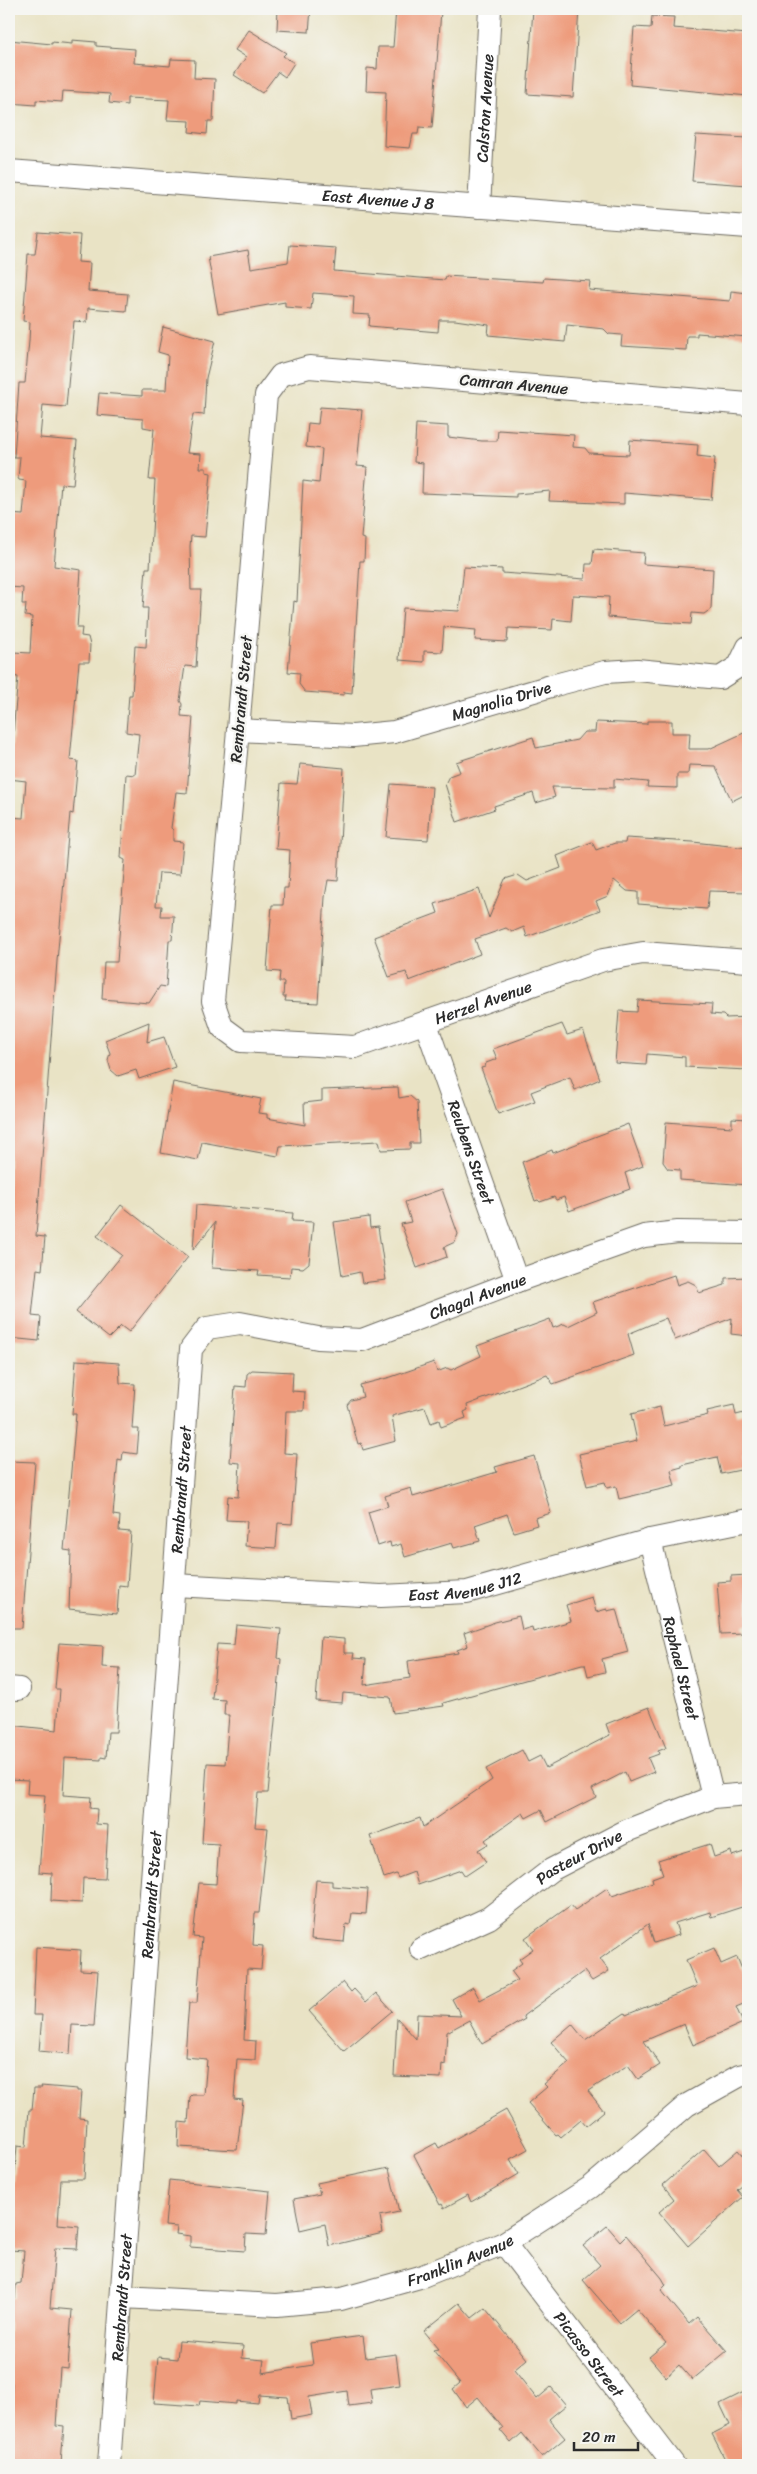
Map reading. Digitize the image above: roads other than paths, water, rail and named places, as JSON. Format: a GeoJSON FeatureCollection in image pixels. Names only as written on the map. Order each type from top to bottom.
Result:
{"type":"FeatureCollection","features":[{"type":"Feature","properties":{"kind":"street","name":"Calston Avenue"},"geometry":{"type":"LineString","coordinates":[[479,207],[490,9]]}},
{"type":"Feature","properties":{"kind":"street","name":"East Avenue J 8"},"geometry":{"type":"LineString","coordinates":[[9,171],[748,227]]}},
{"type":"Feature","properties":{"kind":"street","name":"Camran Avenue"},"geometry":{"type":"LineString","coordinates":[[281,375],[309,367],[748,404]]}},
{"type":"Feature","properties":{"kind":"street","name":"Rembrandt Street"},"geometry":{"type":"LineString","coordinates":[[222,1027],[212,1001],[238,730],[266,395],[281,375]]}},
{"type":"Feature","properties":{"kind":"street","name":"Magnolia Drive"},"geometry":{"type":"LineString","coordinates":[[238,730],[354,736],[394,732],[605,672],[637,670],[720,678],[739,666],[748,646]]}},
{"type":"Feature","properties":{"kind":"street","name":"Herzel Avenue"},"geometry":{"type":"LineString","coordinates":[[222,1027],[241,1041],[355,1047],[426,1024],[603,960],[643,954],[748,961]]}},
{"type":"Feature","properties":{"kind":"street","name":"Reubens Street"},"geometry":{"type":"LineString","coordinates":[[426,1024],[517,1281]]}},
{"type":"Feature","properties":{"kind":"street","name":"Chagal Avenue"},"geometry":{"type":"LineString","coordinates":[[207,1328],[240,1323],[318,1338],[362,1340],[517,1281],[644,1236],[678,1232],[748,1233]]}},
{"type":"Feature","properties":{"kind":"street","name":"Rembrandt Street"},"geometry":{"type":"LineString","coordinates":[[110,2465],[191,1349],[207,1328]]}},
{"type":"Feature","properties":{"kind":"street","name":"East Avenue J12"},"geometry":{"type":"LineString","coordinates":[[174,1585],[381,1596],[467,1592],[650,1540],[748,1520]]}},
{"type":"Feature","properties":{"kind":"street","name":"Raphael Street"},"geometry":{"type":"LineString","coordinates":[[650,1540],[713,1797]]}},
{"type":"Feature","properties":{"kind":"street","name":"Pasteur Drive"},"geometry":{"type":"LineString","coordinates":[[421,1948],[489,1918],[552,1870],[626,1831],[713,1797],[748,1794]]}},
{"type":"Feature","properties":{"kind":"street","name":"Franklin Avenue"},"geometry":{"type":"LineString","coordinates":[[122,2297],[277,2305],[341,2299],[420,2277],[504,2243],[591,2188],[687,2105],[739,2076],[748,2074]]}},
{"type":"Feature","properties":{"kind":"street","name":"Picasso Street"},"geometry":{"type":"LineString","coordinates":[[504,2243],[674,2465]]}}]}
